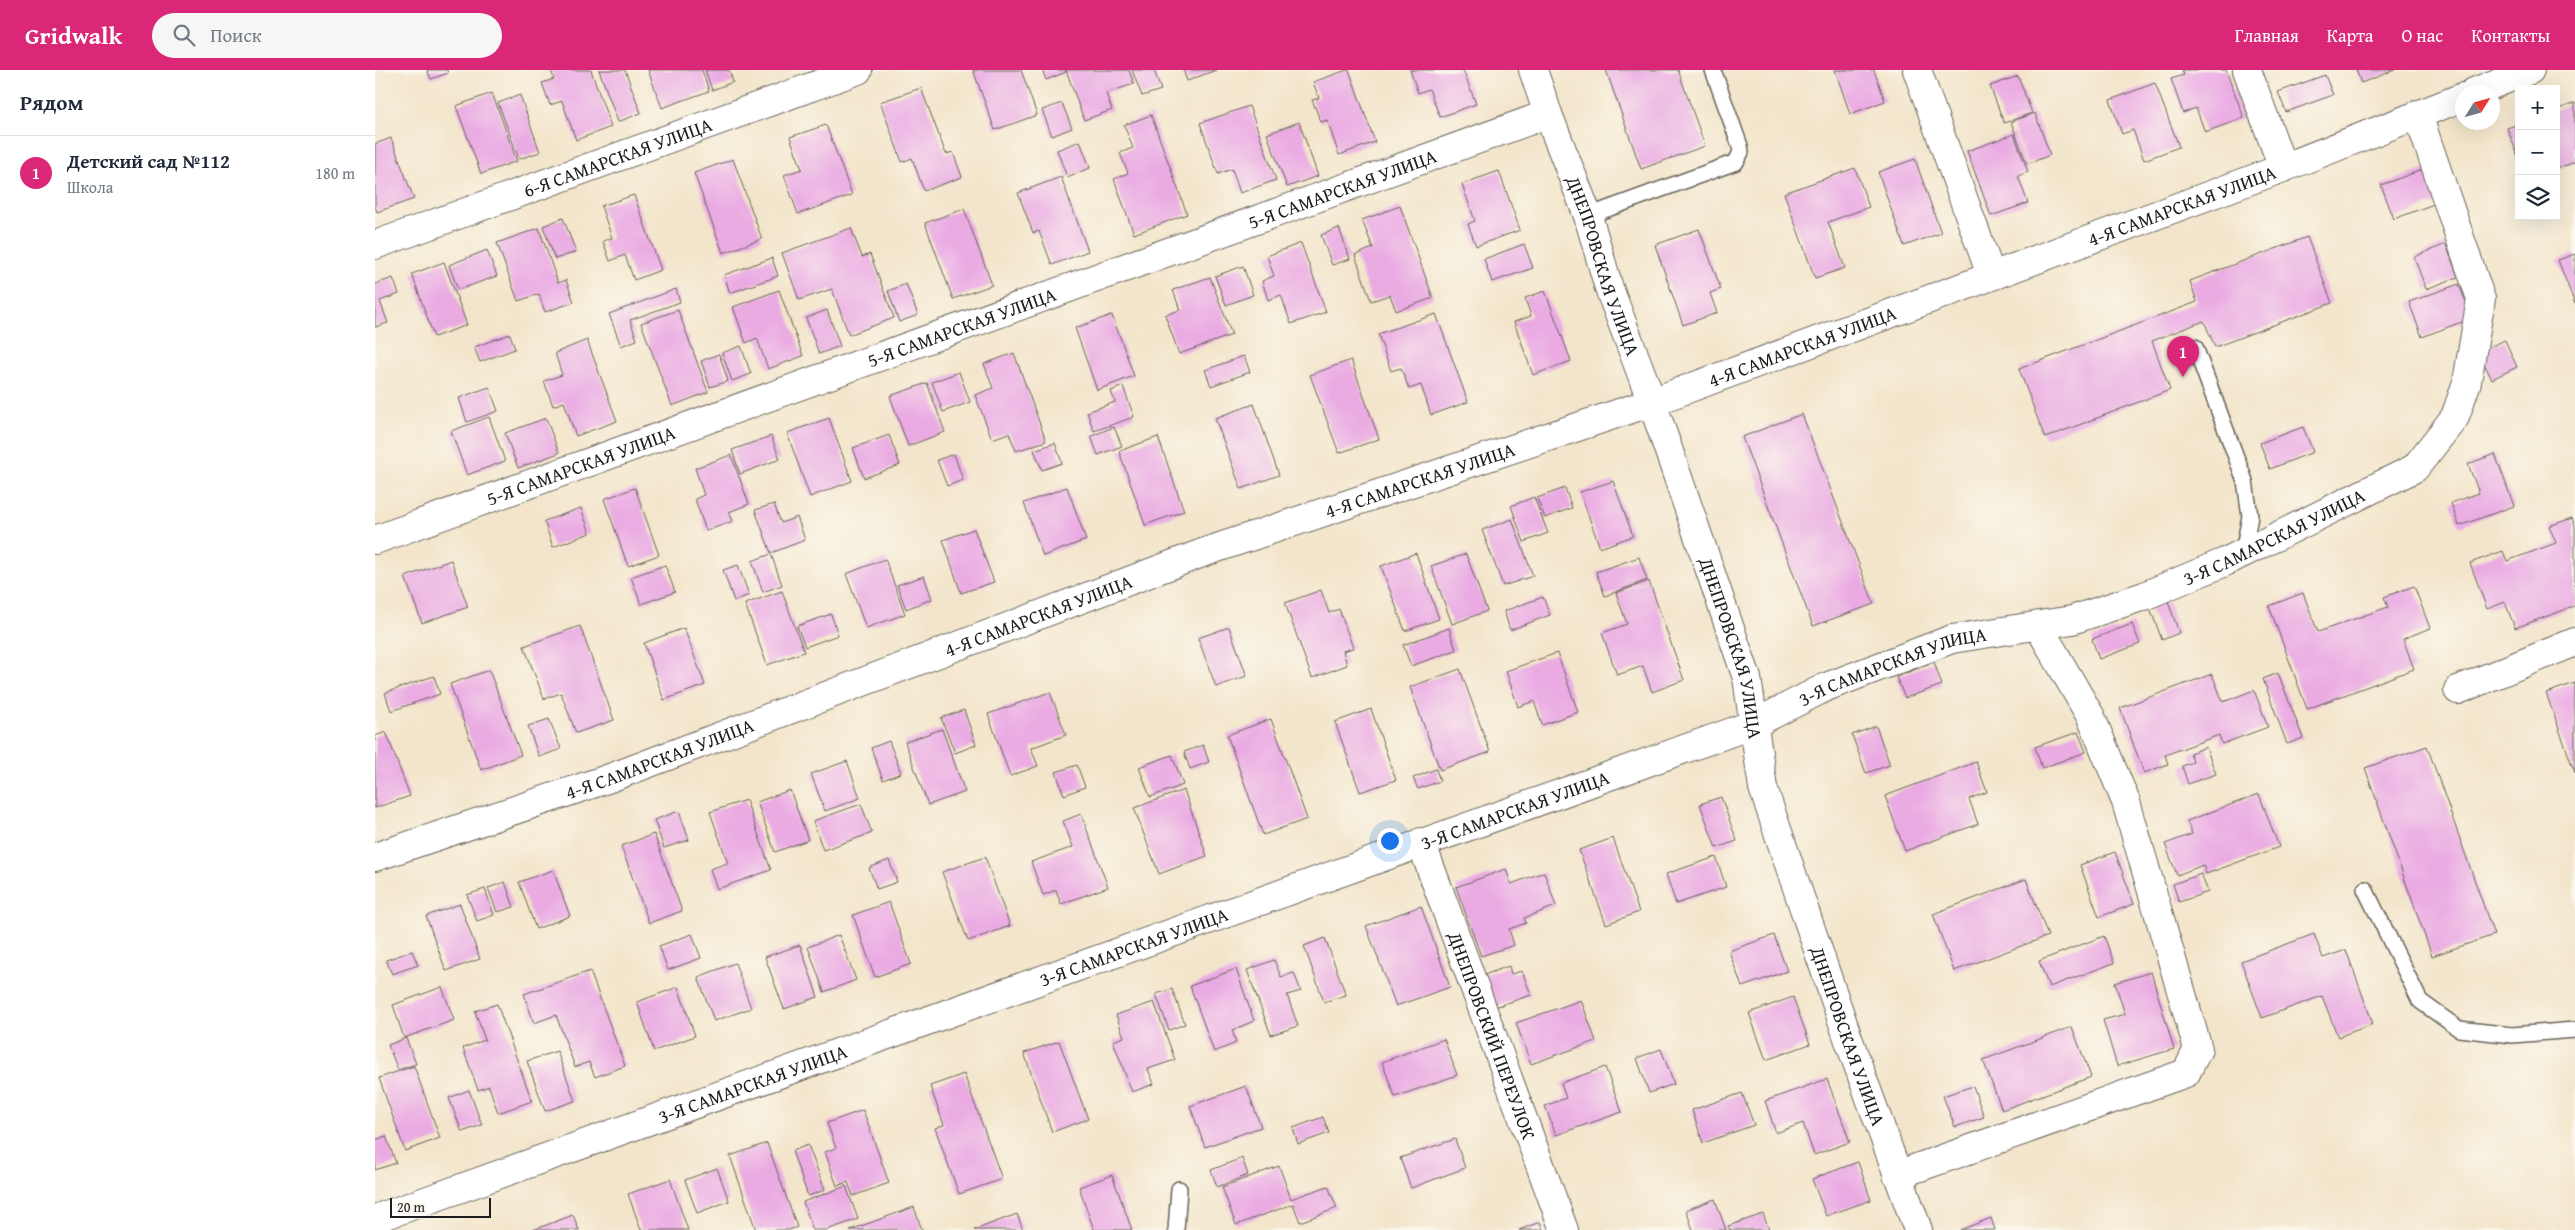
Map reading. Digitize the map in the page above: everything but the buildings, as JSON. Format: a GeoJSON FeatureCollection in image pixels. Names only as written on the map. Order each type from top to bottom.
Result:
{"type":"FeatureCollection","features":[{"type":"Feature","properties":{"kind":"street","name":"6-Я САМАРСКАЯ УЛИЦА"},"geometry":{"type":"LineString","coordinates":[[375,245],[859,70]]}},
{"type":"Feature","properties":{"kind":"street","name":"ДНЕПРОВСКАЯ УЛИЦА"},"geometry":{"type":"LineString","coordinates":[[1533,70],[1588,216],[1609,288],[1652,402],[1747,678],[1763,788],[1916,1229]]}},
{"type":"Feature","properties":{"kind":"street"},"geometry":{"type":"LineString","coordinates":[[1917,70],[1991,274]]}},
{"type":"Feature","properties":{"kind":"street"},"geometry":{"type":"LineString","coordinates":[[2247,70],[2283,168]]}},
{"type":"Feature","properties":{"kind":"street"},"geometry":{"type":"LineString","coordinates":[[2492,85],[2530,70]]}},
{"type":"Feature","properties":{"kind":"street","name":"4-Я САМАРСКАЯ УЛИЦА"},"geometry":{"type":"LineString","coordinates":[[375,857],[610,778],[1205,552],[1652,402],[1991,274],[2283,168],[2455,100]]}},
{"type":"Feature","properties":{"kind":"street","name":"5-Я САМАРСКАЯ УЛИЦА"},"geometry":{"type":"LineString","coordinates":[[375,540],[1548,114]]}},
{"type":"Feature","properties":{"kind":"street","name":"3-Я САМАРСКАЯ УЛИЦА"},"geometry":{"type":"LineString","coordinates":[[375,1219],[1754,724],[1826,687],[1952,639],[2039,627],[2072,620],[2144,596],[2243,553],[2415,468],[2455,417],[2467,382],[2481,299],[2418,115]]}},
{"type":"Feature","properties":{"kind":"street"},"geometry":{"type":"LineString","coordinates":[[1897,1175],[2186,1073],[2198,1049],[2126,802],[2091,717],[2039,627]]}},
{"type":"Feature","properties":{"kind":"street"},"geometry":{"type":"LineString","coordinates":[[2458,690],[2575,642]]}},
{"type":"Feature","properties":{"kind":"street","name":"ДНЕПРОВСКИЙ ПЕРЕУЛОК"},"geometry":{"type":"LineString","coordinates":[[1421,842],[1564,1230]]}},
{"type":"Feature","properties":{"kind":"lane"},"geometry":{"type":"LineString","coordinates":[[1588,216],[1736,162],[1740,158],[1740,146],[1713,70]]}},
{"type":"Feature","properties":{"kind":"lane"},"geometry":{"type":"LineString","coordinates":[[2195,347],[2245,481],[2250,516],[2243,553]]}},
{"type":"Feature","properties":{"kind":"lane"},"geometry":{"type":"LineString","coordinates":[[2365,889],[2419,1000],[2459,1029],[2512,1035],[2575,1030]]}},
{"type":"Feature","properties":{"kind":"lane"},"geometry":{"type":"LineString","coordinates":[[1176,1230],[1179,1189]]}},
{"type":"Feature","properties":{"kind":"place","name":"Детский сад №112"},"geometry":{"type":"Point","coordinates":[2183,377]}}]}
